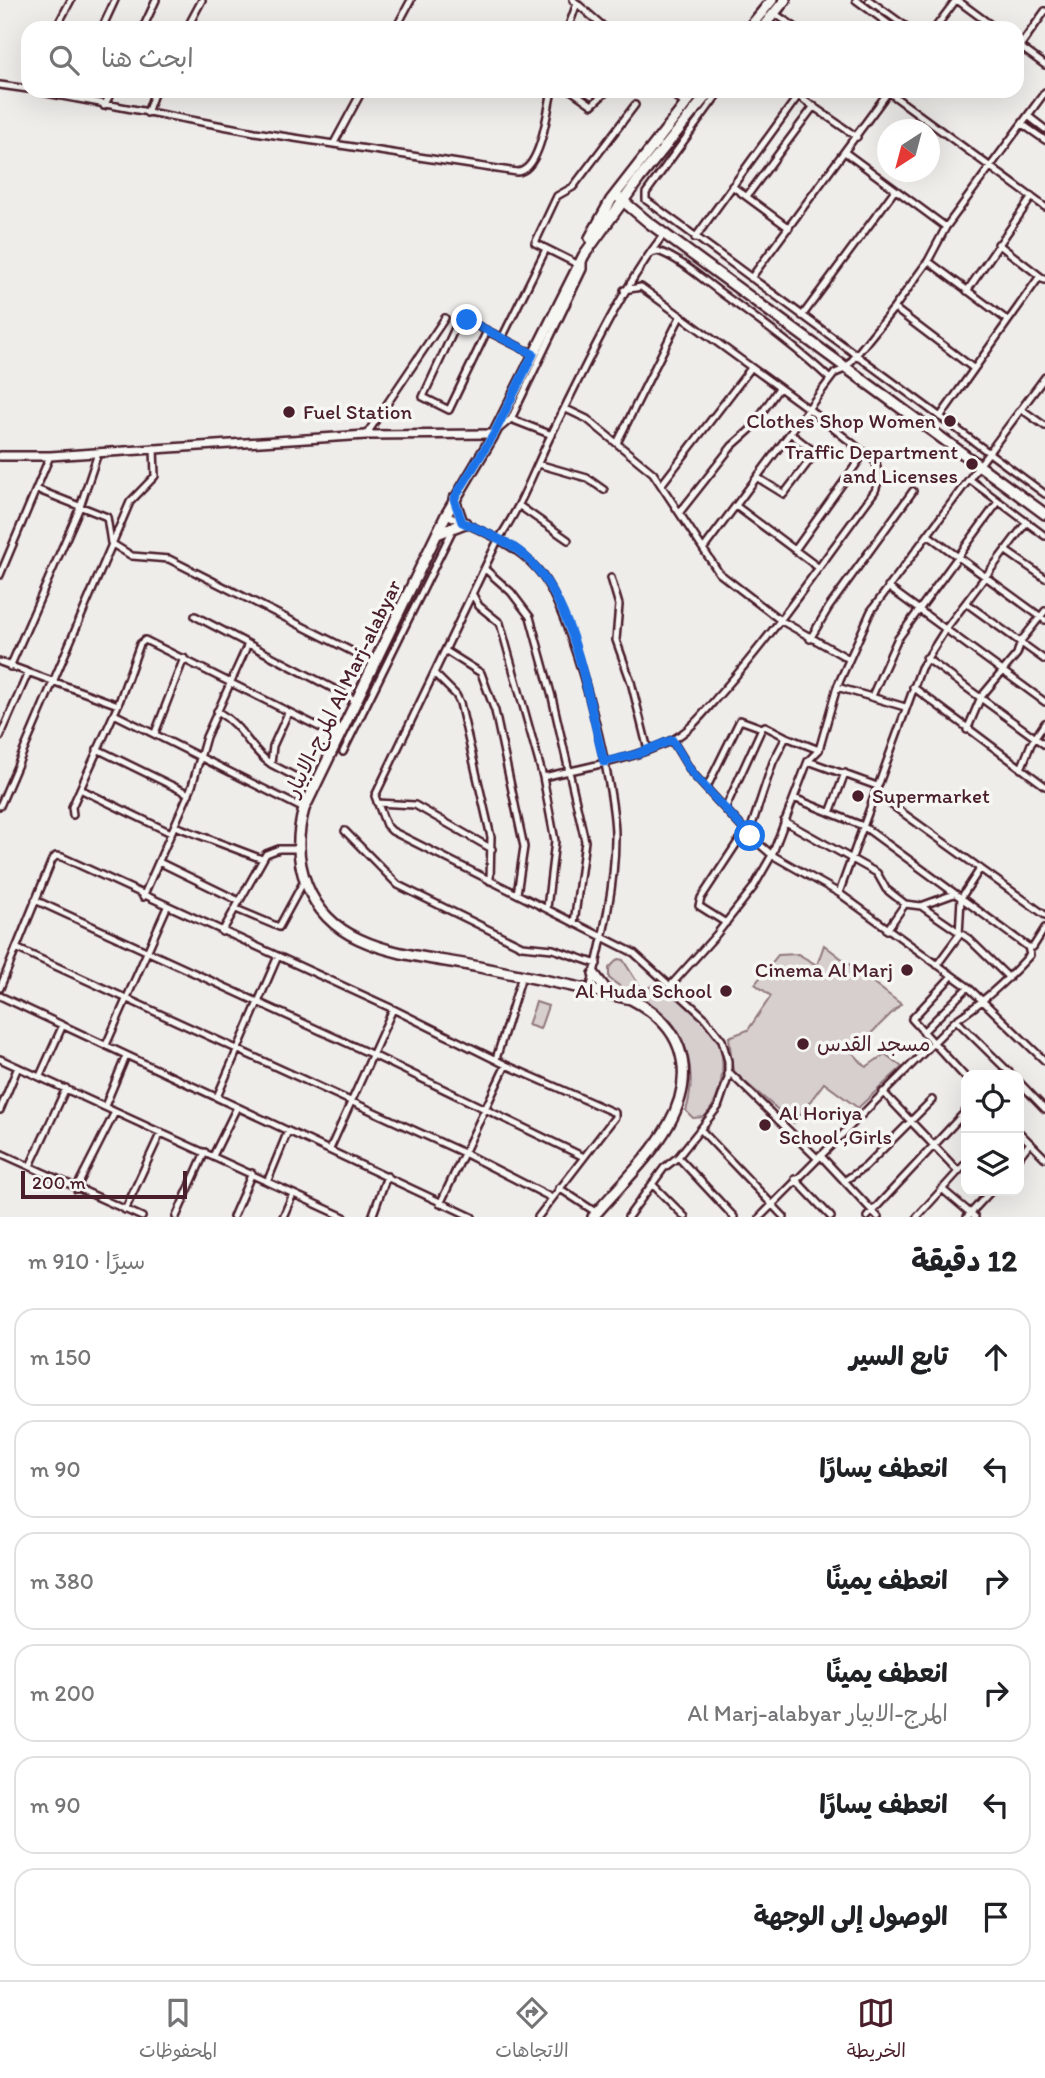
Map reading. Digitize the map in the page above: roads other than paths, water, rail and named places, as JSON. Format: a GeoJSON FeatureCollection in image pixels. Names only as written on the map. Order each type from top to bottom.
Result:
{"type":"FeatureCollection","features":[{"type":"Feature","properties":{"kind":"main road"},"geometry":{"type":"LineString","coordinates":[[755,21],[772,0]]}},
{"type":"Feature","properties":{"kind":"main road"},"geometry":{"type":"LineString","coordinates":[[768,21],[785,0]]}},
{"type":"Feature","properties":{"kind":"main road","name":"المرج-الابيار Al Marj-alabyar"},"geometry":{"type":"LineString","coordinates":[[595,1215],[671,1121],[684,1087],[681,1052],[667,1026],[642,1005],[611,995],[358,939],[320,910],[304,881],[298,849],[304,809],[454,499],[494,434],[582,259],[617,201],[688,98]]}},
{"type":"Feature","properties":{"kind":"main road","name":"المرج-الابيار Al Marj-alabyar"},"geometry":{"type":"LineString","coordinates":[[582,259],[612,216],[617,201],[631,190],[704,98]]}},
{"type":"Feature","properties":{"kind":"main road"},"geometry":{"type":"LineString","coordinates":[[631,190],[631,211]]}},
{"type":"Feature","properties":{"kind":"main road"},"geometry":{"type":"LineString","coordinates":[[617,201],[1045,514]]}},
{"type":"Feature","properties":{"kind":"main road"},"geometry":{"type":"LineString","coordinates":[[612,216],[631,211]]}},
{"type":"Feature","properties":{"kind":"main road"},"geometry":{"type":"LineString","coordinates":[[437,534],[460,524],[454,499]]}},
{"type":"Feature","properties":{"kind":"main road"},"geometry":{"type":"LineString","coordinates":[[573,987],[595,970],[602,988],[611,995]]}},
{"type":"Feature","properties":{"kind":"street"},"geometry":{"type":"LineString","coordinates":[[60,21],[71,0]]}},
{"type":"Feature","properties":{"kind":"street"},"geometry":{"type":"LineString","coordinates":[[105,21],[115,0]]}},
{"type":"Feature","properties":{"kind":"street"},"geometry":{"type":"LineString","coordinates":[[146,21],[156,0]]}},
{"type":"Feature","properties":{"kind":"street"},"geometry":{"type":"LineString","coordinates":[[191,21],[202,0]]}},
{"type":"Feature","properties":{"kind":"street"},"geometry":{"type":"LineString","coordinates":[[400,21],[411,0]]}},
{"type":"Feature","properties":{"kind":"street"},"geometry":{"type":"LineString","coordinates":[[856,0],[884,21]]}},
{"type":"Feature","properties":{"kind":"street"},"geometry":{"type":"LineString","coordinates":[[869,0],[898,21]]}},
{"type":"Feature","properties":{"kind":"street"},"geometry":{"type":"LineString","coordinates":[[940,21],[956,0],[985,21]]}},
{"type":"Feature","properties":{"kind":"street"},"geometry":{"type":"LineString","coordinates":[[574,3],[596,21]]}},
{"type":"Feature","properties":{"kind":"street"},"geometry":{"type":"LineString","coordinates":[[572,21],[574,3]]}},
{"type":"Feature","properties":{"kind":"street"},"geometry":{"type":"LineString","coordinates":[[1024,37],[1045,11]]}},
{"type":"Feature","properties":{"kind":"street"},"geometry":{"type":"LineString","coordinates":[[774,13],[786,21]]}},
{"type":"Feature","properties":{"kind":"street"},"geometry":{"type":"LineString","coordinates":[[573,18],[587,15]]}},
{"type":"Feature","properties":{"kind":"street"},"geometry":{"type":"LineString","coordinates":[[1024,49],[1045,65]]}},
{"type":"Feature","properties":{"kind":"street"},"geometry":{"type":"LineString","coordinates":[[0,85],[21,87]]}},
{"type":"Feature","properties":{"kind":"street"},"geometry":{"type":"LineString","coordinates":[[704,548],[810,410],[830,379],[845,369],[894,308],[928,261],[946,226],[1045,93]]}},
{"type":"Feature","properties":{"kind":"street"},"geometry":{"type":"LineString","coordinates":[[67,98],[524,172],[536,157],[550,98]]}},
{"type":"Feature","properties":{"kind":"street"},"geometry":{"type":"LineString","coordinates":[[104,106],[108,98]]}},
{"type":"Feature","properties":{"kind":"street"},"geometry":{"type":"LineString","coordinates":[[147,113],[152,98]]}},
{"type":"Feature","properties":{"kind":"street"},"geometry":{"type":"LineString","coordinates":[[334,143],[358,98]]}},
{"type":"Feature","properties":{"kind":"street"},"geometry":{"type":"LineString","coordinates":[[582,98],[592,105],[600,98]]}},
{"type":"Feature","properties":{"kind":"street"},"geometry":{"type":"LineString","coordinates":[[677,98],[685,104]]}},
{"type":"Feature","properties":{"kind":"street"},"geometry":{"type":"LineString","coordinates":[[715,98],[644,196],[648,203],[1045,494]]}},
{"type":"Feature","properties":{"kind":"street"},"geometry":{"type":"LineString","coordinates":[[695,238],[797,98]]}},
{"type":"Feature","properties":{"kind":"street"},"geometry":{"type":"LineString","coordinates":[[801,98],[857,137]]}},
{"type":"Feature","properties":{"kind":"street"},"geometry":{"type":"LineString","coordinates":[[751,278],[846,153],[883,98]]}},
{"type":"Feature","properties":{"kind":"street"},"geometry":{"type":"LineString","coordinates":[[897,98],[1045,207]]}},
{"type":"Feature","properties":{"kind":"street"},"geometry":{"type":"LineString","coordinates":[[0,456],[50,456],[366,435],[494,434],[511,419],[583,269],[582,259],[546,249],[535,243],[557,196],[573,187],[635,105]]}},
{"type":"Feature","properties":{"kind":"street"},"geometry":{"type":"LineString","coordinates":[[747,196],[814,106]]}},
{"type":"Feature","properties":{"kind":"street"},"geometry":{"type":"LineString","coordinates":[[1028,116],[1045,129]]}},
{"type":"Feature","properties":{"kind":"street"},"geometry":{"type":"LineString","coordinates":[[1022,124],[1045,140]]}},
{"type":"Feature","properties":{"kind":"street"},"geometry":{"type":"LineString","coordinates":[[846,153],[946,226]]}},
{"type":"Feature","properties":{"kind":"street"},"geometry":{"type":"LineString","coordinates":[[732,186],[789,228]]}},
{"type":"Feature","properties":{"kind":"street"},"geometry":{"type":"LineString","coordinates":[[802,316],[895,190]]}},
{"type":"Feature","properties":{"kind":"street"},"geometry":{"type":"LineString","coordinates":[[967,291],[1032,197]]}},
{"type":"Feature","properties":{"kind":"street"},"geometry":{"type":"LineString","coordinates":[[628,1217],[652,1184],[701,1130],[723,1096],[729,1072],[722,1040],[671,985],[634,953],[389,829],[377,803],[377,792],[498,540],[521,507],[551,435],[624,290],[664,234]]}},
{"type":"Feature","properties":{"kind":"street"},"geometry":{"type":"LineString","coordinates":[[940,417],[1007,320],[1042,278],[998,244]]}},
{"type":"Feature","properties":{"kind":"street"},"geometry":{"type":"LineString","coordinates":[[502,338],[546,249]]}},
{"type":"Feature","properties":{"kind":"street"},"geometry":{"type":"LineString","coordinates":[[648,254],[657,251],[666,254],[805,355],[830,379]]}},
{"type":"Feature","properties":{"kind":"street"},"geometry":{"type":"LineString","coordinates":[[928,261],[1007,320]]}},
{"type":"Feature","properties":{"kind":"street"},"geometry":{"type":"LineString","coordinates":[[542,777],[648,750],[672,740],[696,721],[780,620],[875,491],[879,470],[876,462],[865,452],[640,287],[636,271]]}},
{"type":"Feature","properties":{"kind":"street"},"geometry":{"type":"LineString","coordinates":[[624,290],[640,287]]}},
{"type":"Feature","properties":{"kind":"street"},"geometry":{"type":"LineString","coordinates":[[894,308],[974,368]]}},
{"type":"Feature","properties":{"kind":"street"},"geometry":{"type":"LineString","coordinates":[[617,443],[680,317]]}},
{"type":"Feature","properties":{"kind":"street"},"geometry":{"type":"LineString","coordinates":[[366,435],[445,318]]}},
{"type":"Feature","properties":{"kind":"street"},"geometry":{"type":"LineString","coordinates":[[487,331],[449,410],[423,397],[460,322],[467,320],[533,354]]}},
{"type":"Feature","properties":{"kind":"street"},"geometry":{"type":"LineString","coordinates":[[662,484],[751,368]]}},
{"type":"Feature","properties":{"kind":"street"},"geometry":{"type":"LineString","coordinates":[[671,985],[726,923],[753,888],[772,855],[808,761],[819,750],[837,687],[862,628],[888,587],[1045,377]]}},
{"type":"Feature","properties":{"kind":"street"},"geometry":{"type":"LineString","coordinates":[[680,512],[732,446],[750,430],[779,388]]}},
{"type":"Feature","properties":{"kind":"street"},"geometry":{"type":"LineString","coordinates":[[566,409],[587,419],[640,460],[662,484],[719,573],[780,620],[849,659]]}},
{"type":"Feature","properties":{"kind":"street"},"geometry":{"type":"LineString","coordinates":[[1021,409],[1045,426]]}},
{"type":"Feature","properties":{"kind":"street"},"geometry":{"type":"LineString","coordinates":[[511,419],[551,435]]}},
{"type":"Feature","properties":{"kind":"street"},"geometry":{"type":"LineString","coordinates":[[758,478],[784,494],[810,460],[812,450],[790,433]]}},
{"type":"Feature","properties":{"kind":"street"},"geometry":{"type":"LineString","coordinates":[[0,806],[133,496],[155,476],[154,449]]}},
{"type":"Feature","properties":{"kind":"street"},"geometry":{"type":"LineString","coordinates":[[795,550],[865,452]]}},
{"type":"Feature","properties":{"kind":"street"},"geometry":{"type":"LineString","coordinates":[[10,667],[80,507],[98,453]]}},
{"type":"Feature","properties":{"kind":"street"},"geometry":{"type":"LineString","coordinates":[[0,575],[50,456]]}},
{"type":"Feature","properties":{"kind":"street"},"geometry":{"type":"LineString","coordinates":[[538,464],[587,478],[604,491]]}},
{"type":"Feature","properties":{"kind":"street"},"geometry":{"type":"LineString","coordinates":[[969,479],[1045,536]]}},
{"type":"Feature","properties":{"kind":"street"},"geometry":{"type":"LineString","coordinates":[[36,489],[107,517],[111,543],[132,556],[153,555],[186,566],[375,663]]}},
{"type":"Feature","properties":{"kind":"street"},"geometry":{"type":"LineString","coordinates":[[810,639],[829,607],[913,491]]}},
{"type":"Feature","properties":{"kind":"street"},"geometry":{"type":"LineString","coordinates":[[872,696],[897,640],[998,502]]}},
{"type":"Feature","properties":{"kind":"street"},"geometry":{"type":"LineString","coordinates":[[736,506],[818,568]]}},
{"type":"Feature","properties":{"kind":"street"},"geometry":{"type":"LineString","coordinates":[[521,507],[568,540]]}},
{"type":"Feature","properties":{"kind":"street"},"geometry":{"type":"LineString","coordinates":[[446,515],[498,540],[520,553],[537,568],[556,594],[573,642],[604,762],[615,840],[604,937],[590,990]]}},
{"type":"Feature","properties":{"kind":"street"},"geometry":{"type":"LineString","coordinates":[[839,893],[905,707],[926,658],[1026,523]]}},
{"type":"Feature","properties":{"kind":"street"},"geometry":{"type":"LineString","coordinates":[[343,752],[460,524]]}},
{"type":"Feature","properties":{"kind":"street"},"geometry":{"type":"LineString","coordinates":[[928,535],[1044,616],[1021,642],[1017,654],[1000,670],[981,697],[967,730]]}},
{"type":"Feature","properties":{"kind":"street"},"geometry":{"type":"LineString","coordinates":[[1006,551],[1045,578]]}},
{"type":"Feature","properties":{"kind":"street"},"geometry":{"type":"LineString","coordinates":[[485,569],[514,594],[534,625],[586,844],[576,888],[574,923]]}},
{"type":"Feature","properties":{"kind":"street"},"geometry":{"type":"LineString","coordinates":[[611,578],[619,604],[616,640],[631,682],[648,750]]}},
{"type":"Feature","properties":{"kind":"street"},"geometry":{"type":"LineString","coordinates":[[888,587],[1045,702]]}},
{"type":"Feature","properties":{"kind":"street"},"geometry":{"type":"LineString","coordinates":[[473,595],[479,606],[500,623],[542,777],[555,841],[547,908]]}},
{"type":"Feature","properties":{"kind":"street"},"geometry":{"type":"LineString","coordinates":[[966,603],[1045,660]]}},
{"type":"Feature","properties":{"kind":"street"},"geometry":{"type":"LineString","coordinates":[[195,616],[355,700]]}},
{"type":"Feature","properties":{"kind":"street"},"geometry":{"type":"LineString","coordinates":[[390,633],[400,638]]}},
{"type":"Feature","properties":{"kind":"street"},"geometry":{"type":"LineString","coordinates":[[73,815],[72,807],[143,642],[152,642],[339,737]]}},
{"type":"Feature","properties":{"kind":"street"},"geometry":{"type":"LineString","coordinates":[[143,897],[189,794],[198,755],[248,644]]}},
{"type":"Feature","properties":{"kind":"street"},"geometry":{"type":"LineString","coordinates":[[446,651],[477,668],[495,712],[524,847],[517,894]]}},
{"type":"Feature","properties":{"kind":"street"},"geometry":{"type":"LineString","coordinates":[[156,733],[184,658]]}},
{"type":"Feature","properties":{"kind":"street"},"geometry":{"type":"LineString","coordinates":[[926,658],[1045,745]]}},
{"type":"Feature","properties":{"kind":"street"},"geometry":{"type":"LineString","coordinates":[[0,662],[118,705]]}},
{"type":"Feature","properties":{"kind":"street"},"geometry":{"type":"LineString","coordinates":[[0,737],[28,673]]}},
{"type":"Feature","properties":{"kind":"street"},"geometry":{"type":"LineString","coordinates":[[434,673],[456,695],[460,703],[492,849],[490,881]]}},
{"type":"Feature","properties":{"kind":"street"},"geometry":{"type":"LineString","coordinates":[[837,687],[905,707]]}},
{"type":"Feature","properties":{"kind":"street"},"geometry":{"type":"LineString","coordinates":[[913,687],[1045,786]]}},
{"type":"Feature","properties":{"kind":"street"},"geometry":{"type":"LineString","coordinates":[[218,711],[241,728],[255,750],[271,764],[315,787]]}},
{"type":"Feature","properties":{"kind":"street"},"geometry":{"type":"LineString","coordinates":[[271,764],[273,746],[288,713]]}},
{"type":"Feature","properties":{"kind":"street"},"geometry":{"type":"LineString","coordinates":[[114,714],[304,809]]}},
{"type":"Feature","properties":{"kind":"street"},"geometry":{"type":"LineString","coordinates":[[707,787],[740,720],[762,728],[767,727],[819,750]]}},
{"type":"Feature","properties":{"kind":"street"},"geometry":{"type":"LineString","coordinates":[[1021,769],[1045,723]]}},
{"type":"Feature","properties":{"kind":"street"},"geometry":{"type":"LineString","coordinates":[[725,809],[762,728]]}},
{"type":"Feature","properties":{"kind":"street"},"geometry":{"type":"LineString","coordinates":[[749,834],[773,762],[786,737]]}},
{"type":"Feature","properties":{"kind":"street"},"geometry":{"type":"LineString","coordinates":[[672,740],[680,756],[725,809],[772,855],[839,893],[968,987],[1045,1061]]}},
{"type":"Feature","properties":{"kind":"street"},"geometry":{"type":"LineString","coordinates":[[97,749],[189,794]]}},
{"type":"Feature","properties":{"kind":"street"},"geometry":{"type":"LineString","coordinates":[[808,761],[845,773],[876,790],[1045,915]]}},
{"type":"Feature","properties":{"kind":"street"},"geometry":{"type":"LineString","coordinates":[[830,813],[845,773]]}},
{"type":"Feature","properties":{"kind":"street"},"geometry":{"type":"LineString","coordinates":[[80,789],[172,833]]}},
{"type":"Feature","properties":{"kind":"street"},"geometry":{"type":"LineString","coordinates":[[760,1217],[933,1042],[956,1020],[985,1001],[1030,955],[1028,947],[863,826],[794,799]]}},
{"type":"Feature","properties":{"kind":"street"},"geometry":{"type":"LineString","coordinates":[[377,803],[415,805],[492,849]]}},
{"type":"Feature","properties":{"kind":"street"},"geometry":{"type":"LineString","coordinates":[[784,821],[853,857],[877,873],[886,888],[905,905],[921,906],[954,894]]}},
{"type":"Feature","properties":{"kind":"street"},"geometry":{"type":"LineString","coordinates":[[175,826],[262,859]]}},
{"type":"Feature","properties":{"kind":"street"},"geometry":{"type":"LineString","coordinates":[[345,831],[398,886],[522,946],[553,949],[595,970]]}},
{"type":"Feature","properties":{"kind":"street"},"geometry":{"type":"LineString","coordinates":[[726,923],[703,911],[699,906],[701,898],[743,834],[749,834]]}},
{"type":"Feature","properties":{"kind":"street"},"geometry":{"type":"LineString","coordinates":[[222,932],[262,859],[271,850],[298,849]]}},
{"type":"Feature","properties":{"kind":"street"},"geometry":{"type":"LineString","coordinates":[[0,988],[35,900],[56,856],[393,1009],[506,1065],[615,1112],[615,1117],[538,1217]]}},
{"type":"Feature","properties":{"kind":"street"},"geometry":{"type":"LineString","coordinates":[[159,862],[239,901]]}},
{"type":"Feature","properties":{"kind":"street"},"geometry":{"type":"LineString","coordinates":[[937,965],[960,932],[961,898],[980,869]]}},
{"type":"Feature","properties":{"kind":"street"},"geometry":{"type":"LineString","coordinates":[[236,909],[279,928],[304,881]]}},
{"type":"Feature","properties":{"kind":"street"},"geometry":{"type":"LineString","coordinates":[[35,900],[371,1054],[584,1157]]}},
{"type":"Feature","properties":{"kind":"street"},"geometry":{"type":"LineString","coordinates":[[887,930],[905,905]]}},
{"type":"Feature","properties":{"kind":"street"},"geometry":{"type":"LineString","coordinates":[[921,906],[960,932],[1009,978]]}},
{"type":"Feature","properties":{"kind":"street"},"geometry":{"type":"LineString","coordinates":[[106,1045],[167,907]]}},
{"type":"Feature","properties":{"kind":"street"},"geometry":{"type":"LineString","coordinates":[[1028,947],[1033,947],[1045,928]]}},
{"type":"Feature","properties":{"kind":"street"},"geometry":{"type":"LineString","coordinates":[[16,948],[466,1154],[552,1198]]}},
{"type":"Feature","properties":{"kind":"street"},"geometry":{"type":"LineString","coordinates":[[217,1097],[278,956]]}},
{"type":"Feature","properties":{"kind":"street"},"geometry":{"type":"LineString","coordinates":[[496,1059],[522,976]]}},
{"type":"Feature","properties":{"kind":"street"},"geometry":{"type":"LineString","coordinates":[[952,976],[912,1017],[961,1073]]}},
{"type":"Feature","properties":{"kind":"street"},"geometry":{"type":"LineString","coordinates":[[923,1032],[968,987]]}},
{"type":"Feature","properties":{"kind":"street"},"geometry":{"type":"LineString","coordinates":[[0,996],[472,1217]]}},
{"type":"Feature","properties":{"kind":"street"},"geometry":{"type":"LineString","coordinates":[[330,1150],[393,1009]]}},
{"type":"Feature","properties":{"kind":"street"},"geometry":{"type":"LineString","coordinates":[[956,1020],[1007,1070]]}},
{"type":"Feature","properties":{"kind":"street"},"geometry":{"type":"LineString","coordinates":[[40,1076],[62,1027]]}},
{"type":"Feature","properties":{"kind":"street"},"geometry":{"type":"LineString","coordinates":[[105,1106],[126,1056]]}},
{"type":"Feature","properties":{"kind":"street"},"geometry":{"type":"LineString","coordinates":[[0,1059],[342,1216]]}},
{"type":"Feature","properties":{"kind":"street"},"geometry":{"type":"LineString","coordinates":[[440,1204],[506,1065]]}},
{"type":"Feature","properties":{"kind":"street"},"geometry":{"type":"LineString","coordinates":[[0,1110],[18,1067]]}},
{"type":"Feature","properties":{"kind":"street"},"geometry":{"type":"LineString","coordinates":[[729,1072],[844,1181],[870,1214],[878,1217]]}},
{"type":"Feature","properties":{"kind":"street"},"geometry":{"type":"LineString","coordinates":[[1024,1087],[1045,1109]]}},
{"type":"Feature","properties":{"kind":"street"},"geometry":{"type":"LineString","coordinates":[[30,1166],[66,1088]]}},
{"type":"Feature","properties":{"kind":"street"},"geometry":{"type":"LineString","coordinates":[[883,1092],[958,1171]]}},
{"type":"Feature","properties":{"kind":"street"},"geometry":{"type":"LineString","coordinates":[[844,1181],[865,1167],[933,1100]]}},
{"type":"Feature","properties":{"kind":"street"},"geometry":{"type":"LineString","coordinates":[[213,1156],[237,1107]]}},
{"type":"Feature","properties":{"kind":"street"},"geometry":{"type":"LineString","coordinates":[[76,1189],[116,1112]]}},
{"type":"Feature","properties":{"kind":"street"},"geometry":{"type":"LineString","coordinates":[[870,1214],[961,1116]]}},
{"type":"Feature","properties":{"kind":"street"},"geometry":{"type":"LineString","coordinates":[[701,1130],[784,1217]]}},
{"type":"Feature","properties":{"kind":"street"},"geometry":{"type":"LineString","coordinates":[[268,1180],[288,1131]]}},
{"type":"Feature","properties":{"kind":"street"},"geometry":{"type":"LineString","coordinates":[[125,1210],[161,1132]]}},
{"type":"Feature","properties":{"kind":"street"},"geometry":{"type":"LineString","coordinates":[[1020,1133],[1045,1158]]}},
{"type":"Feature","properties":{"kind":"street"},"geometry":{"type":"LineString","coordinates":[[1024,1151],[1030,1143]]}},
{"type":"Feature","properties":{"kind":"street"},"geometry":{"type":"LineString","coordinates":[[0,1153],[142,1217]]}},
{"type":"Feature","properties":{"kind":"street"},"geometry":{"type":"LineString","coordinates":[[176,1217],[205,1153]]}},
{"type":"Feature","properties":{"kind":"street"},"geometry":{"type":"LineString","coordinates":[[678,1157],[734,1217]]}},
{"type":"Feature","properties":{"kind":"street"},"geometry":{"type":"LineString","coordinates":[[916,1217],[961,1168]]}},
{"type":"Feature","properties":{"kind":"street"},"geometry":{"type":"LineString","coordinates":[[233,1217],[252,1173]]}},
{"type":"Feature","properties":{"kind":"street"},"geometry":{"type":"LineString","coordinates":[[372,1217],[387,1176]]}},
{"type":"Feature","properties":{"kind":"street"},"geometry":{"type":"LineString","coordinates":[[795,1179],[831,1217]]}},
{"type":"Feature","properties":{"kind":"street"},"geometry":{"type":"LineString","coordinates":[[652,1184],[685,1217]]}},
{"type":"Feature","properties":{"kind":"street"},"geometry":{"type":"LineString","coordinates":[[559,1188],[595,1215]]}},
{"type":"Feature","properties":{"kind":"street"},"geometry":{"type":"LineString","coordinates":[[942,1189],[971,1216],[987,1196]]}},
{"type":"Feature","properties":{"kind":"street"},"geometry":{"type":"LineString","coordinates":[[283,1217],[293,1194]]}},
{"type":"Feature","properties":{"kind":"street"},"geometry":{"type":"LineString","coordinates":[[673,1217],[679,1211]]}},
{"type":"Feature","properties":{"kind":"place","name":"Fuel Station"},"geometry":{"type":"Point","coordinates":[289,412]}},
{"type":"Feature","properties":{"kind":"place","name":"Clothes Shop Women"},"geometry":{"type":"Point","coordinates":[950,421]}},
{"type":"Feature","properties":{"kind":"place","name":"Traffic Department and Licenses"},"geometry":{"type":"Point","coordinates":[972,464]}},
{"type":"Feature","properties":{"kind":"place","name":"Supermarket"},"geometry":{"type":"Point","coordinates":[858,796]}},
{"type":"Feature","properties":{"kind":"place","name":"Cinema Al Marj"},"geometry":{"type":"Point","coordinates":[907,970]}},
{"type":"Feature","properties":{"kind":"place","name":"Al Huda School"},"geometry":{"type":"Point","coordinates":[726,991]}},
{"type":"Feature","properties":{"kind":"place","name":"مسجد القدس"},"geometry":{"type":"Point","coordinates":[803,1044]}},
{"type":"Feature","properties":{"kind":"place","name":"Al Horiya School ,Girls"},"geometry":{"type":"Point","coordinates":[765,1125]}}]}
